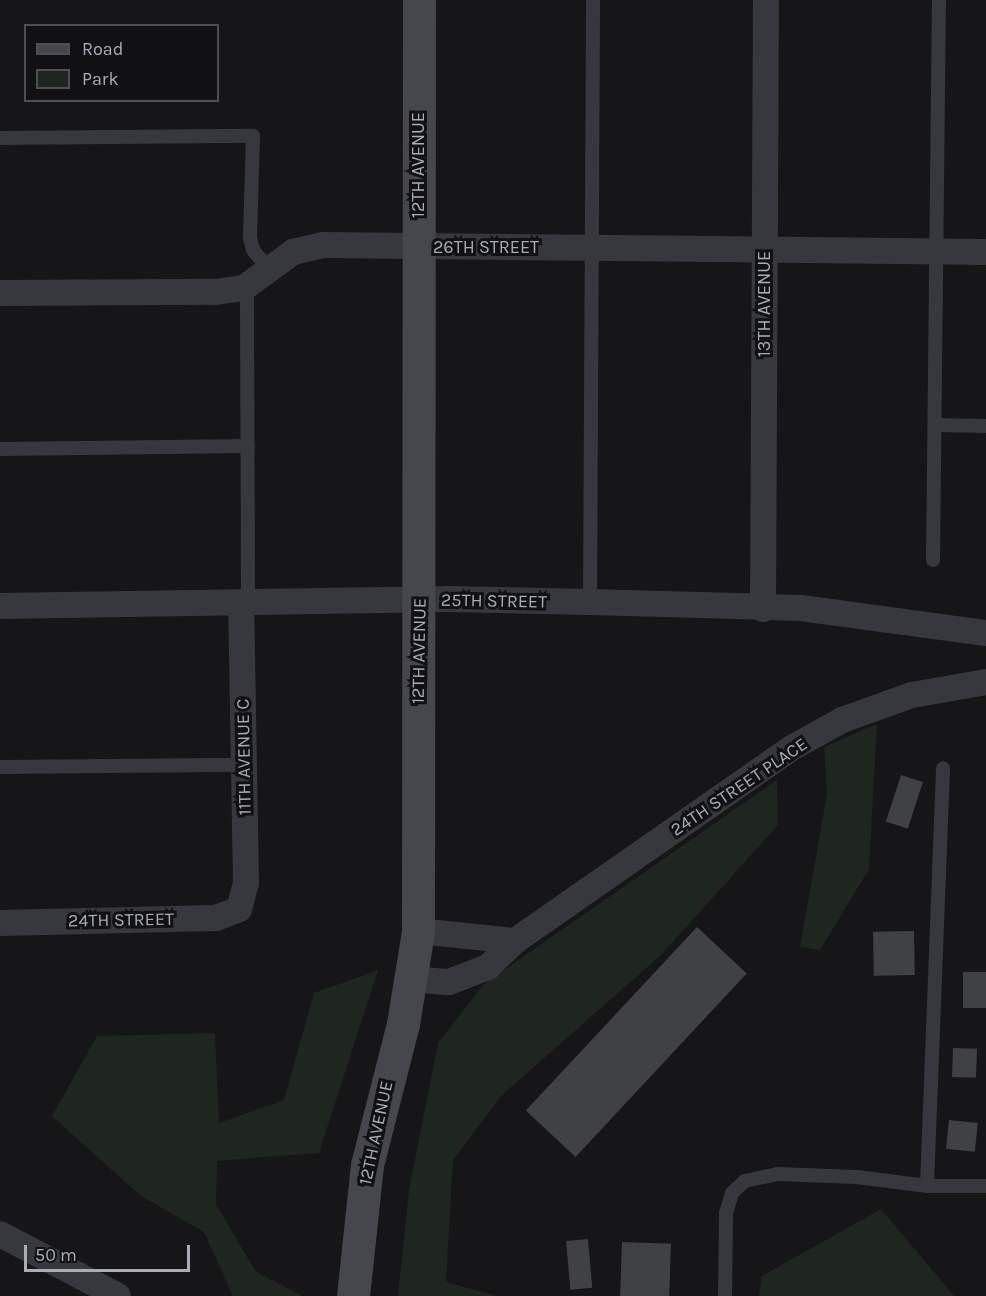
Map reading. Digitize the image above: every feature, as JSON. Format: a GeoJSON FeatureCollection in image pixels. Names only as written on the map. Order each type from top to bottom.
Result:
{"type":"FeatureCollection","features":[{"type":"Feature","properties":{"kind":"street","name":"12TH AVENUE"},"geometry":{"type":"LineString","coordinates":[[354,1296],[367,1165],[412,979],[417,930],[420,601],[417,247],[419,0]]}},
{"type":"Feature","properties":{"kind":"street","name":"13TH AVENUE"},"geometry":{"type":"LineString","coordinates":[[763,609],[766,0]]}},
{"type":"Feature","properties":{"kind":"street","name":"26TH STREET"},"geometry":{"type":"LineString","coordinates":[[0,293],[214,292],[244,288],[306,247],[591,247],[764,253],[986,252]]}},
{"type":"Feature","properties":{"kind":"street","name":"25TH STREET"},"geometry":{"type":"LineString","coordinates":[[0,606],[420,601],[590,602],[763,609],[801,608],[986,633]]}},
{"type":"Feature","properties":{"kind":"street","name":"11TH AVENUE C"},"geometry":{"type":"LineString","coordinates":[[239,909],[246,883],[242,604]]}},
{"type":"Feature","properties":{"kind":"street","name":"24TH STREET PLACE"},"geometry":{"type":"LineString","coordinates":[[412,979],[449,982],[488,967],[515,941],[800,743],[842,720],[912,696],[986,682]]}},
{"type":"Feature","properties":{"kind":"street","name":"24TH STREET"},"geometry":{"type":"LineString","coordinates":[[0,923],[216,918],[239,909]]}},
{"type":"Feature","properties":{"kind":"street"},"geometry":{"type":"LineString","coordinates":[[417,930],[515,941]]}},
{"type":"Feature","properties":{"kind":"street"},"geometry":{"type":"LineString","coordinates":[[0,1234],[118,1296]]}},
{"type":"Feature","properties":{"kind":"lane"},"geometry":{"type":"LineString","coordinates":[[590,602],[593,0]]}},
{"type":"Feature","properties":{"kind":"lane"},"geometry":{"type":"LineString","coordinates":[[933,560],[939,0]]}},
{"type":"Feature","properties":{"kind":"lane"},"geometry":{"type":"LineString","coordinates":[[0,138],[253,136],[250,238],[253,250],[270,270]]}},
{"type":"Feature","properties":{"kind":"lane"},"geometry":{"type":"LineString","coordinates":[[242,604],[248,590],[248,446],[244,288]]}},
{"type":"Feature","properties":{"kind":"lane"},"geometry":{"type":"LineString","coordinates":[[935,425],[986,426]]}},
{"type":"Feature","properties":{"kind":"lane"},"geometry":{"type":"LineString","coordinates":[[0,449],[248,446]]}},
{"type":"Feature","properties":{"kind":"lane"},"geometry":{"type":"LineString","coordinates":[[0,767],[244,765]]}},
{"type":"Feature","properties":{"kind":"lane"},"geometry":{"type":"LineString","coordinates":[[927,1186],[944,768]]}},
{"type":"Feature","properties":{"kind":"lane"},"geometry":{"type":"LineString","coordinates":[[725,1296],[726,1213],[732,1193],[745,1181],[777,1174],[857,1177],[927,1186],[986,1186]]}},
{"type":"Feature","properties":{"kind":"green space"},"geometry":{"type":"Polygon","coordinates":[[[877,724],[869,869],[820,950],[800,947],[827,794],[824,747],[877,724]]]}},
{"type":"Feature","properties":{"kind":"green space"},"geometry":{"type":"Polygon","coordinates":[[[777,780],[778,825],[661,955],[501,1096],[453,1160],[446,1282],[497,1296],[398,1296],[409,1190],[438,1043],[484,984],[777,780]]]}},
{"type":"Feature","properties":{"kind":"green space"},"geometry":{"type":"Polygon","coordinates":[[[378,970],[319,1153],[217,1161],[216,1204],[256,1272],[303,1296],[233,1296],[204,1232],[141,1196],[52,1116],[97,1036],[215,1033],[219,1123],[284,1100],[314,993],[378,970]]]}},
{"type":"Feature","properties":{"kind":"green space"},"geometry":{"type":"Polygon","coordinates":[[[881,1209],[954,1296],[759,1296],[762,1276],[881,1209]]]}},
{"type":"Feature","properties":{"kind":"building"},"geometry":{"type":"Polygon","coordinates":[[[901,775],[923,782],[908,829],[886,822],[901,775]]]}},
{"type":"Feature","properties":{"kind":"building"},"geometry":{"type":"Polygon","coordinates":[[[697,927],[747,973],[576,1157],[526,1111],[697,927]]]}},
{"type":"Feature","properties":{"kind":"building"},"geometry":{"type":"Polygon","coordinates":[[[914,931],[915,975],[874,976],[873,932],[914,931]]]}},
{"type":"Feature","properties":{"kind":"building"},"geometry":{"type":"Polygon","coordinates":[[[963,972],[986,972],[986,1008],[963,1008],[963,972]]]}},
{"type":"Feature","properties":{"kind":"building"},"geometry":{"type":"Polygon","coordinates":[[[953,1048],[977,1049],[976,1078],[952,1077],[953,1048]]]}},
{"type":"Feature","properties":{"kind":"building"},"geometry":{"type":"Polygon","coordinates":[[[949,1120],[978,1123],[975,1152],[946,1149],[949,1120]]]}},
{"type":"Feature","properties":{"kind":"building"},"geometry":{"type":"Polygon","coordinates":[[[588,1239],[592,1288],[570,1290],[566,1241],[588,1239]]]}},
{"type":"Feature","properties":{"kind":"building"},"geometry":{"type":"Polygon","coordinates":[[[622,1242],[671,1244],[669,1296],[620,1296],[622,1242]]]}}]}
